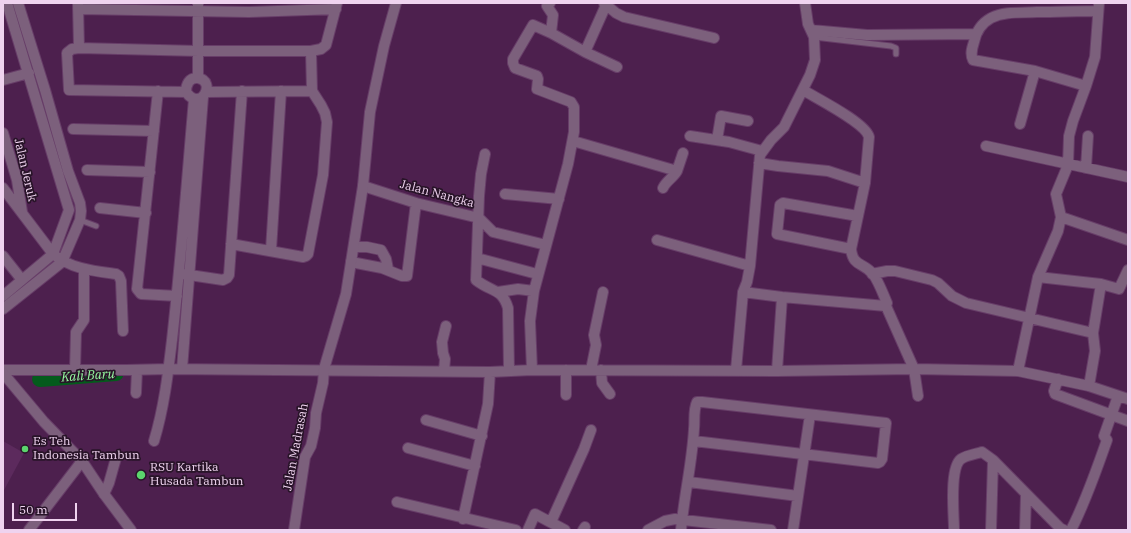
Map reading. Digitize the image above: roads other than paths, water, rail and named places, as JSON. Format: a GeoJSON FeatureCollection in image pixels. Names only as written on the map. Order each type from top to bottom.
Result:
{"type":"FeatureCollection","features":[{"type":"Feature","properties":{"kind":"street"},"geometry":{"type":"LineString","coordinates":[[3,296],[53,254],[68,217],[69,208],[7,3]]}},
{"type":"Feature","properties":{"kind":"street"},"geometry":{"type":"LineString","coordinates":[[3,309],[62,262],[80,220],[81,211],[80,203],[68,171],[18,3]]}},
{"type":"Feature","properties":{"kind":"street","name":"Jalan Madrasah"},"geometry":{"type":"LineString","coordinates":[[294,530],[305,457],[311,446],[315,428],[316,412],[323,383],[324,369],[346,294],[363,186],[370,112],[384,46],[396,3]]}},
{"type":"Feature","properties":{"kind":"street"},"geometry":{"type":"LineString","coordinates":[[550,3],[547,6],[553,15],[551,33]]}},
{"type":"Feature","properties":{"kind":"street"},"geometry":{"type":"LineString","coordinates":[[736,370],[743,292],[747,282],[750,266],[760,155],[784,127],[815,60],[813,33],[808,24],[805,3]]}},
{"type":"Feature","properties":{"kind":"street"},"geometry":{"type":"LineString","coordinates":[[585,52],[605,4],[616,13],[624,17],[714,38]]}},
{"type":"Feature","properties":{"kind":"street"},"geometry":{"type":"LineString","coordinates":[[79,48],[78,6],[198,7],[249,12],[336,6],[326,45],[321,49],[311,51],[199,51],[79,48],[72,49],[68,53],[69,90],[158,91],[197,95],[242,91],[312,91]]}},
{"type":"Feature","properties":{"kind":"street"},"geometry":{"type":"LineString","coordinates":[[198,7],[198,78]]}},
{"type":"Feature","properties":{"kind":"street"},"geometry":{"type":"LineString","coordinates":[[1018,371],[1038,277],[1058,231],[1061,217],[1056,194],[1068,165],[1069,136],[1086,86],[1094,57],[1099,7],[1060,11],[1001,14],[990,18],[982,24],[976,34],[972,53],[973,60],[1035,71],[1086,86]]}},
{"type":"Feature","properties":{"kind":"street"},"geometry":{"type":"LineString","coordinates":[[532,370],[530,321],[534,292],[559,199],[574,132],[574,107],[571,102],[538,90],[536,87],[538,79],[537,76],[515,68],[513,59],[533,24],[585,52],[617,67]]}},
{"type":"Feature","properties":{"kind":"street"},"geometry":{"type":"LineString","coordinates":[[813,33],[867,35],[976,34]]}},
{"type":"Feature","properties":{"kind":"street"},"geometry":{"type":"LineString","coordinates":[[231,244],[271,250],[303,257],[308,254],[310,250],[323,176],[327,122],[321,105],[312,91],[311,51]]}},
{"type":"Feature","properties":{"kind":"street"},"geometry":{"type":"LineString","coordinates":[[1020,124],[1035,71]]}},
{"type":"Feature","properties":{"kind":"street"},"geometry":{"type":"LineString","coordinates":[[3,80],[29,73]]}},
{"type":"Feature","properties":{"kind":"street"},"geometry":{"type":"LineString","coordinates":[[182,369],[184,274],[197,95],[206,86],[204,81],[198,78],[193,78],[188,82],[186,87],[197,95]]}},
{"type":"Feature","properties":{"kind":"street"},"geometry":{"type":"LineString","coordinates":[[802,90],[848,117],[868,133],[865,184],[851,248],[853,260],[872,274],[888,303],[886,306],[914,369],[918,396]]}},
{"type":"Feature","properties":{"kind":"street"},"geometry":{"type":"LineString","coordinates":[[158,91],[138,291],[144,295],[177,296]]}},
{"type":"Feature","properties":{"kind":"street"},"geometry":{"type":"LineString","coordinates":[[184,274],[224,280],[229,275],[242,91]]}},
{"type":"Feature","properties":{"kind":"street"},"geometry":{"type":"LineString","coordinates":[[271,250],[281,91]]}},
{"type":"Feature","properties":{"kind":"street"},"geometry":{"type":"LineString","coordinates":[[717,140],[721,116],[748,121]]}},
{"type":"Feature","properties":{"kind":"street"},"geometry":{"type":"LineString","coordinates":[[72,129],[154,131]]}},
{"type":"Feature","properties":{"kind":"street","name":"Jalan Jeruk"},"geometry":{"type":"LineString","coordinates":[[3,133],[17,180],[22,214]]}},
{"type":"Feature","properties":{"kind":"street"},"geometry":{"type":"LineString","coordinates":[[690,136],[746,146],[762,151]]}},
{"type":"Feature","properties":{"kind":"street"},"geometry":{"type":"LineString","coordinates":[[1086,168],[1088,136]]}},
{"type":"Feature","properties":{"kind":"street"},"geometry":{"type":"LineString","coordinates":[[572,141],[676,171]]}},
{"type":"Feature","properties":{"kind":"street"},"geometry":{"type":"LineString","coordinates":[[986,146],[1128,177]]}},
{"type":"Feature","properties":{"kind":"street"},"geometry":{"type":"LineString","coordinates":[[663,188],[665,184],[673,177],[683,153]]}},
{"type":"Feature","properties":{"kind":"street"},"geometry":{"type":"LineString","coordinates":[[485,154],[480,183],[476,280],[483,286],[498,292],[505,299],[508,308],[510,371]]}},
{"type":"Feature","properties":{"kind":"street"},"geometry":{"type":"LineString","coordinates":[[760,163],[828,171],[865,184]]}},
{"type":"Feature","properties":{"kind":"street"},"geometry":{"type":"LineString","coordinates":[[87,170],[150,172]]}},
{"type":"Feature","properties":{"kind":"street","name":"Jalan Nangka"},"geometry":{"type":"LineString","coordinates":[[363,186],[416,203],[479,218],[494,232],[546,245]]}},
{"type":"Feature","properties":{"kind":"street"},"geometry":{"type":"LineString","coordinates":[[3,188],[53,254],[62,262],[84,270],[116,274],[120,278],[123,331]]}},
{"type":"Feature","properties":{"kind":"street"},"geometry":{"type":"LineString","coordinates":[[505,194],[559,199]]}},
{"type":"Feature","properties":{"kind":"street"},"geometry":{"type":"LineString","coordinates":[[851,248],[777,234],[780,205],[783,202],[858,216]]}},
{"type":"Feature","properties":{"kind":"street"},"geometry":{"type":"LineString","coordinates":[[351,262],[368,264],[402,276],[407,276],[416,203]]}},
{"type":"Feature","properties":{"kind":"street"},"geometry":{"type":"LineString","coordinates":[[100,208],[146,213]]}},
{"type":"Feature","properties":{"kind":"street"},"geometry":{"type":"LineString","coordinates":[[1061,217],[1128,240]]}},
{"type":"Feature","properties":{"kind":"street"},"geometry":{"type":"LineString","coordinates":[[657,240],[750,266]]}},
{"type":"Feature","properties":{"kind":"street"},"geometry":{"type":"LineString","coordinates":[[354,246],[381,250],[386,259],[388,270]]}},
{"type":"Feature","properties":{"kind":"street"},"geometry":{"type":"LineString","coordinates":[[3,256],[22,280]]}},
{"type":"Feature","properties":{"kind":"street"},"geometry":{"type":"LineString","coordinates":[[477,258],[538,274]]}},
{"type":"Feature","properties":{"kind":"street"},"geometry":{"type":"LineString","coordinates":[[75,370],[76,332],[84,320],[84,270]]}},
{"type":"Feature","properties":{"kind":"street"},"geometry":{"type":"LineString","coordinates":[[1038,277],[1101,284],[1119,289],[1128,270]]}},
{"type":"Feature","properties":{"kind":"street"},"geometry":{"type":"LineString","coordinates":[[872,274],[895,271],[932,280],[938,283],[952,296],[966,302],[1030,319],[1093,333]]}},
{"type":"Feature","properties":{"kind":"street"},"geometry":{"type":"LineString","coordinates":[[154,442],[160,421],[169,369],[177,296],[184,274]]}},
{"type":"Feature","properties":{"kind":"street"},"geometry":{"type":"LineString","coordinates":[[1090,386],[1095,351],[1093,333],[1101,284]]}},
{"type":"Feature","properties":{"kind":"street"},"geometry":{"type":"LineString","coordinates":[[498,292],[518,289],[534,292]]}},
{"type":"Feature","properties":{"kind":"street"},"geometry":{"type":"LineString","coordinates":[[603,292],[594,335],[596,345],[596,370],[602,383],[610,394]]}},
{"type":"Feature","properties":{"kind":"street"},"geometry":{"type":"LineString","coordinates":[[743,292],[886,306]]}},
{"type":"Feature","properties":{"kind":"street"},"geometry":{"type":"LineString","coordinates":[[777,371],[782,297]]}},
{"type":"Feature","properties":{"kind":"street"},"geometry":{"type":"LineString","coordinates":[[444,371],[445,359],[442,342],[446,326]]}},
{"type":"Feature","properties":{"kind":"street"},"geometry":{"type":"LineString","coordinates":[[3,370],[324,369],[490,372],[532,370],[777,371],[914,369],[1018,371],[1090,386],[1128,399]]}},
{"type":"Feature","properties":{"kind":"street"},"geometry":{"type":"LineString","coordinates":[[136,393],[137,370]]}},
{"type":"Feature","properties":{"kind":"street"},"geometry":{"type":"LineString","coordinates":[[566,370],[566,395]]}},
{"type":"Feature","properties":{"kind":"street"},"geometry":{"type":"LineString","coordinates":[[463,519],[488,404],[490,372]]}},
{"type":"Feature","properties":{"kind":"street"},"geometry":{"type":"LineString","coordinates":[[3,373],[44,422],[82,462],[131,530]]}},
{"type":"Feature","properties":{"kind":"street"},"geometry":{"type":"LineString","coordinates":[[1058,379],[1054,391],[1055,394],[1128,421]]}},
{"type":"Feature","properties":{"kind":"street"},"geometry":{"type":"LineString","coordinates":[[1071,530],[1095,475],[1107,440],[1104,436],[1118,396]]}},
{"type":"Feature","properties":{"kind":"street"},"geometry":{"type":"LineString","coordinates":[[682,525],[694,441],[695,408],[697,402],[886,423],[882,458],[880,462],[875,463],[694,441]]}},
{"type":"Feature","properties":{"kind":"street"},"geometry":{"type":"LineString","coordinates":[[793,530],[810,415]]}},
{"type":"Feature","properties":{"kind":"street"},"geometry":{"type":"LineString","coordinates":[[426,420],[482,436]]}},
{"type":"Feature","properties":{"kind":"street"},"geometry":{"type":"LineString","coordinates":[[551,522],[591,430]]}},
{"type":"Feature","properties":{"kind":"street"},"geometry":{"type":"LineString","coordinates":[[408,448],[475,466]]}},
{"type":"Feature","properties":{"kind":"street"},"geometry":{"type":"LineString","coordinates":[[954,530],[955,468],[961,459],[982,452],[993,460],[1061,529]]}},
{"type":"Feature","properties":{"kind":"street"},"geometry":{"type":"LineString","coordinates":[[104,494],[116,458]]}},
{"type":"Feature","properties":{"kind":"street"},"geometry":{"type":"LineString","coordinates":[[991,530],[993,460]]}},
{"type":"Feature","properties":{"kind":"street"},"geometry":{"type":"LineString","coordinates":[[29,530],[82,462]]}},
{"type":"Feature","properties":{"kind":"street"},"geometry":{"type":"LineString","coordinates":[[689,482],[798,496]]}},
{"type":"Feature","properties":{"kind":"street"},"geometry":{"type":"LineString","coordinates":[[1025,530],[1026,494]]}},
{"type":"Feature","properties":{"kind":"street"},"geometry":{"type":"LineString","coordinates":[[397,502],[505,529],[516,530]]}},
{"type":"Feature","properties":{"kind":"street"},"geometry":{"type":"LineString","coordinates":[[528,530],[534,514],[565,530]]}},
{"type":"Feature","properties":{"kind":"street"},"geometry":{"type":"LineString","coordinates":[[648,530],[666,521],[682,525],[771,530]]}},
{"type":"Feature","properties":{"kind":"lane"},"geometry":{"type":"LineString","coordinates":[[813,33],[892,46],[896,48],[896,54]]}},
{"type":"Feature","properties":{"kind":"lane"},"geometry":{"type":"LineString","coordinates":[[80,220],[96,226]]}},
{"type":"Feature","properties":{"kind":"waterway","name":"Kali Baru"},"geometry":{"type":"LineString","coordinates":[[40,379],[116,373]]}},
{"type":"Feature","properties":{"kind":"place","name":"Es Teh Indonesia Tambun"},"geometry":{"type":"Point","coordinates":[25,449]}},
{"type":"Feature","properties":{"kind":"place","name":"RSU Kartika Husada Tambun"},"geometry":{"type":"Point","coordinates":[141,475]}}]}
